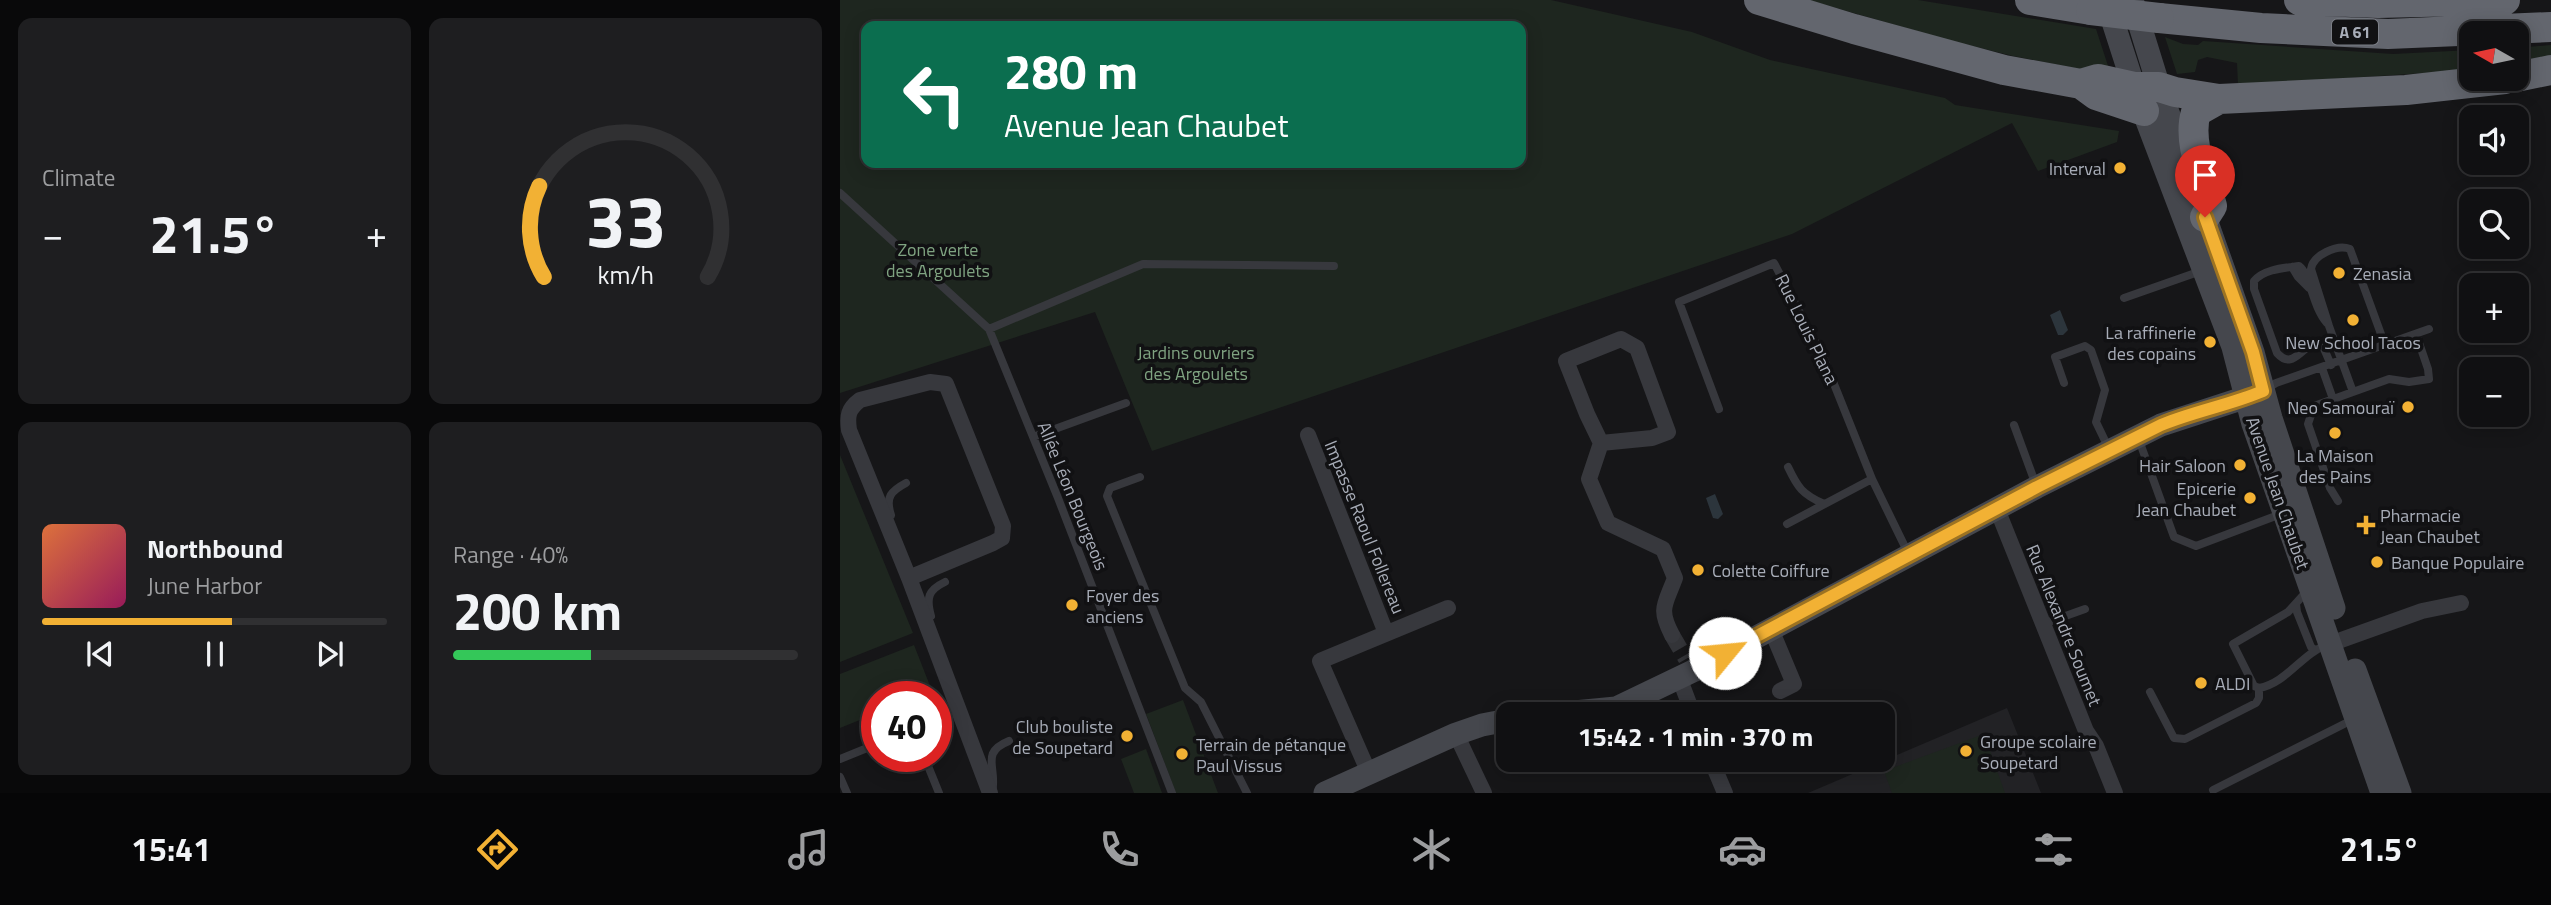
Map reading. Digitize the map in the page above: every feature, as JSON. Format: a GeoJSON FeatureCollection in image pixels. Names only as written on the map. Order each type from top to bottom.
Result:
{"type":"FeatureCollection","features":[{"type":"Feature","properties":{"kind":"highway"},"geometry":{"type":"LineString","coordinates":[[1759,0],[2004,70],[2081,84],[2098,79],[2146,95],[2175,92],[2219,99],[2406,90],[2459,84]]}},
{"type":"Feature","properties":{"kind":"highway","name":"A 61"},"geometry":{"type":"LineString","coordinates":[[2030,0],[2099,5],[2159,18],[2261,28],[2388,34],[2551,27]]}},
{"type":"Feature","properties":{"kind":"highway","name":"A 61"},"geometry":{"type":"LineString","coordinates":[[2299,0],[2378,3],[2505,0]]}},
{"type":"Feature","properties":{"kind":"highway"},"geometry":{"type":"LineString","coordinates":[[2529,75],[2551,71]]}},
{"type":"Feature","properties":{"kind":"highway"},"geometry":{"type":"LineString","coordinates":[[2205,217],[2212,206],[2195,143],[2193,122],[2196,112],[2219,99]]}},
{"type":"Feature","properties":{"kind":"main road","name":"Avenue Jean Chaubet"},"geometry":{"type":"LineString","coordinates":[[2132,0],[2146,95],[2204,270],[2233,347],[2255,395],[2355,718],[2389,790]]}},
{"type":"Feature","properties":{"kind":"main road","name":"Avenue Jean Chaubet"},"geometry":{"type":"LineString","coordinates":[[2099,5],[2205,217],[2253,352],[2255,395],[2303,596],[2330,644],[2353,665],[2389,790]]}},
{"type":"Feature","properties":{"kind":"main road"},"geometry":{"type":"LineString","coordinates":[[1627,702],[2138,437],[2179,418],[2255,395]]}},
{"type":"Feature","properties":{"kind":"main road"},"geometry":{"type":"LineString","coordinates":[[1325,793],[1456,734],[1496,722]]}},
{"type":"Feature","properties":{"kind":"street"},"geometry":{"type":"LineString","coordinates":[[1601,443],[1652,438],[1668,432],[1637,348],[1621,339],[1566,361],[1601,443],[1589,479],[1608,523],[1663,549],[1675,578],[1663,618],[1672,635]]}},
{"type":"Feature","properties":{"kind":"street"},"geometry":{"type":"LineString","coordinates":[[909,578],[1002,538],[1003,526],[946,384],[930,382],[860,400],[852,406],[847,416],[849,430],[991,793]]}},
{"type":"Feature","properties":{"kind":"street","name":"Impasse Raoul Follereau"},"geometry":{"type":"LineString","coordinates":[[1308,435],[1386,633]]}},
{"type":"Feature","properties":{"kind":"street","name":"Rue Alexandre Soumet"},"geometry":{"type":"LineString","coordinates":[[1997,509],[2086,731],[2096,746],[2115,793]]}},
{"type":"Feature","properties":{"kind":"street"},"geometry":{"type":"LineString","coordinates":[[2330,644],[2422,611],[2461,603]]}},
{"type":"Feature","properties":{"kind":"street","name":"Impasse Raoul Follereau"},"geometry":{"type":"LineString","coordinates":[[1369,774],[1320,661],[1448,608]]}},
{"type":"Feature","properties":{"kind":"street"},"geometry":{"type":"LineString","coordinates":[[1771,629],[1794,684],[1780,691]]}},
{"type":"Feature","properties":{"kind":"street"},"geometry":{"type":"LineString","coordinates":[[1686,669],[1691,702]]}},
{"type":"Feature","properties":{"kind":"street"},"geometry":{"type":"LineString","coordinates":[[1456,734],[1484,793]]}},
{"type":"Feature","properties":{"kind":"street"},"geometry":{"type":"LineString","coordinates":[[1716,772],[1725,793]]}},
{"type":"Feature","properties":{"kind":"lane"},"geometry":{"type":"LineString","coordinates":[[840,193],[989,329],[1143,264],[1335,266]]}},
{"type":"Feature","properties":{"kind":"lane"},"geometry":{"type":"LineString","coordinates":[[2353,392],[2311,269],[2312,262],[2318,257],[2344,246],[2350,248],[2385,345]]}},
{"type":"Feature","properties":{"kind":"lane","name":"Rue Louis Plana"},"geometry":{"type":"LineString","coordinates":[[1719,409],[1679,302],[1774,263],[1824,359],[1872,479],[1909,556]]}},
{"type":"Feature","properties":{"kind":"lane"},"geometry":{"type":"LineString","coordinates":[[2329,326],[2317,312],[2304,270],[2299,266],[2257,276],[2254,289],[2277,353],[2283,359],[2291,360],[2297,358],[2307,345],[2316,342],[2322,344],[2333,399]]}},
{"type":"Feature","properties":{"kind":"lane"},"geometry":{"type":"LineString","coordinates":[[2124,298],[2204,270]]}},
{"type":"Feature","properties":{"kind":"lane","name":"Allée Léon Bourgeois"},"geometry":{"type":"LineString","coordinates":[[989,329],[1172,793]]}},
{"type":"Feature","properties":{"kind":"lane"},"geometry":{"type":"LineString","coordinates":[[2255,395],[2276,383],[2429,329]]}},
{"type":"Feature","properties":{"kind":"lane"},"geometry":{"type":"LineString","coordinates":[[2338,501],[2330,488],[2308,424],[2314,406],[2389,379],[2409,382],[2428,379],[2428,369],[2416,334]]}},
{"type":"Feature","properties":{"kind":"lane"},"geometry":{"type":"LineString","coordinates":[[2064,383],[2055,357],[2085,346],[2091,350],[2105,390],[2096,422],[2110,451]]}},
{"type":"Feature","properties":{"kind":"lane"},"geometry":{"type":"LineString","coordinates":[[1033,437],[1126,403]]}},
{"type":"Feature","properties":{"kind":"lane"},"geometry":{"type":"LineString","coordinates":[[2014,425],[2037,487]]}},
{"type":"Feature","properties":{"kind":"lane"},"geometry":{"type":"LineString","coordinates":[[2138,437],[2175,537],[2196,546],[2284,513]]}},
{"type":"Feature","properties":{"kind":"lane"},"geometry":{"type":"LineString","coordinates":[[1788,467],[1798,487],[1807,496],[1824,504]]}},
{"type":"Feature","properties":{"kind":"lane"},"geometry":{"type":"LineString","coordinates":[[1140,477],[1110,488],[1107,496],[1185,688],[1201,702],[1247,793]]}},
{"type":"Feature","properties":{"kind":"lane"},"geometry":{"type":"LineString","coordinates":[[1787,524],[1872,479]]}},
{"type":"Feature","properties":{"kind":"lane"},"geometry":{"type":"LineString","coordinates":[[892,538],[894,523],[888,498],[892,490],[906,483]]}},
{"type":"Feature","properties":{"kind":"lane"},"geometry":{"type":"LineString","coordinates":[[931,636],[933,622],[927,603],[929,594],[933,588],[945,582]]}},
{"type":"Feature","properties":{"kind":"lane"},"geometry":{"type":"LineString","coordinates":[[2259,688],[2254,686],[2233,644],[2288,612],[2303,596]]}},
{"type":"Feature","properties":{"kind":"lane"},"geometry":{"type":"LineString","coordinates":[[2043,624],[2085,609]]}},
{"type":"Feature","properties":{"kind":"lane"},"geometry":{"type":"LineString","coordinates":[[2259,688],[2287,674],[2330,644]]}},
{"type":"Feature","properties":{"kind":"lane"},"geometry":{"type":"LineString","coordinates":[[2150,692],[2174,738],[2185,739],[2256,703],[2259,688]]}},
{"type":"Feature","properties":{"kind":"lane"},"geometry":{"type":"LineString","coordinates":[[2213,790],[2355,718]]}},
{"type":"Feature","properties":{"kind":"lane"},"geometry":{"type":"LineString","coordinates":[[991,793],[996,779],[991,760],[992,752],[998,745],[1009,741]]}},
{"type":"Feature","properties":{"kind":"lane"},"geometry":{"type":"LineString","coordinates":[[840,759],[861,750]]}},
{"type":"Feature","properties":{"kind":"lane"},"geometry":{"type":"LineString","coordinates":[[930,772],[939,793]]}},
{"type":"Feature","properties":{"kind":"lane"},"geometry":{"type":"LineString","coordinates":[[840,777],[846,793]]}},
{"type":"Feature","properties":{"kind":"shaded area"},"geometry":{"type":"Polygon","coordinates":[[[2060,310],[2068,330],[2063,335],[2058,335],[2050,315],[2060,310]]]}},
{"type":"Feature","properties":{"kind":"shaded area"},"geometry":{"type":"Polygon","coordinates":[[[1715,494],[1723,514],[1718,519],[1713,518],[1706,498],[1715,494]]]}},
{"type":"Feature","properties":{"kind":"shaded area","name":"Groupe scolaire Soupetard"},"geometry":{"type":"Polygon","coordinates":[[[2007,708],[2041,793],[1808,793],[1857,772],[1895,772],[1895,756],[2007,708]]]}},
{"type":"Feature","properties":{"kind":"green space","name":"Zone verte des Argoulets"},"geometry":{"type":"Polygon","coordinates":[[[840,0],[1551,0],[1692,32],[1770,60],[1945,98],[1955,105],[2119,131],[2117,142],[2038,171],[2012,123],[1792,234],[1152,451],[1095,312],[840,393],[840,0]]]}},
{"type":"Feature","properties":{"kind":"green space"},"geometry":{"type":"Polygon","coordinates":[[[1808,0],[1918,0],[2096,29],[2111,75],[1948,40],[1808,0]]]}},
{"type":"Feature","properties":{"kind":"green space"},"geometry":{"type":"Polygon","coordinates":[[[2165,37],[2183,44],[2198,45],[2203,41],[2393,54],[2459,51],[2459,71],[2238,85],[2237,63],[2207,57],[2198,60],[2195,72],[2177,74],[2165,37]]]}},
{"type":"Feature","properties":{"kind":"green space"},"geometry":{"type":"Polygon","coordinates":[[[2551,45],[2551,59],[2529,64],[2529,47],[2551,45]]]}},
{"type":"Feature","properties":{"kind":"green space"},"geometry":{"type":"Polygon","coordinates":[[[840,455],[913,633],[840,662],[840,455]]]}},
{"type":"Feature","properties":{"kind":"green space"},"geometry":{"type":"Polygon","coordinates":[[[914,645],[928,681],[861,681],[861,719],[840,728],[840,674],[914,645]]]}},
{"type":"Feature","properties":{"kind":"green space","name":"Terrain de pétanque Paul Vissus"},"geometry":{"type":"Polygon","coordinates":[[[1183,700],[1218,793],[1176,793],[1146,714],[1183,700]]]}},
{"type":"Feature","properties":{"kind":"green space"},"geometry":{"type":"Polygon","coordinates":[[[1984,734],[2005,793],[1892,793],[1884,772],[1895,772],[1895,767],[1984,734]]]}},
{"type":"Feature","properties":{"kind":"green space","name":"Terrain de pétanque Paul Vissus"},"geometry":{"type":"Polygon","coordinates":[[[1146,749],[1162,793],[1134,793],[1121,759],[1146,749]]]}},
{"type":"Feature","properties":{"kind":"tunnel"},"geometry":{"type":"LineString","coordinates":[[1672,635],[1686,659]]}},
{"type":"Feature","properties":{"kind":"place","name":"Interval"},"geometry":{"type":"Point","coordinates":[2120,168]}},
{"type":"Feature","properties":{"kind":"place","name":"Zenasia"},"geometry":{"type":"Point","coordinates":[2339,273]}},
{"type":"Feature","properties":{"kind":"place","name":"New School Tacos"},"geometry":{"type":"Point","coordinates":[2353,320]}},
{"type":"Feature","properties":{"kind":"place","name":"La raffinerie des copains"},"geometry":{"type":"Point","coordinates":[2210,342]}},
{"type":"Feature","properties":{"kind":"place","name":"Neo Samouraï"},"geometry":{"type":"Point","coordinates":[2408,407]}},
{"type":"Feature","properties":{"kind":"place","name":"La Maison des Pains"},"geometry":{"type":"Point","coordinates":[2335,433]}},
{"type":"Feature","properties":{"kind":"place","name":"Hair Saloon"},"geometry":{"type":"Point","coordinates":[2240,465]}},
{"type":"Feature","properties":{"kind":"place","name":"Epicerie Jean Chaubet"},"geometry":{"type":"Point","coordinates":[2250,498]}},
{"type":"Feature","properties":{"kind":"place","name":"Pharmacie Jean Chaubet"},"geometry":{"type":"Point","coordinates":[2366,525]}},
{"type":"Feature","properties":{"kind":"place","name":"Banque Populaire"},"geometry":{"type":"Point","coordinates":[2377,562]}},
{"type":"Feature","properties":{"kind":"place","name":"Colette Coiffure"},"geometry":{"type":"Point","coordinates":[1698,570]}},
{"type":"Feature","properties":{"kind":"place","name":"Foyer des anciens"},"geometry":{"type":"Point","coordinates":[1072,605]}},
{"type":"Feature","properties":{"kind":"place","name":"ALDI"},"geometry":{"type":"Point","coordinates":[2201,683]}},
{"type":"Feature","properties":{"kind":"place","name":"Club bouliste de Soupetard"},"geometry":{"type":"Point","coordinates":[1127,736]}},
{"type":"Feature","properties":{"kind":"place","name":"Groupe scolaire Soupetard"},"geometry":{"type":"Point","coordinates":[1966,751]}},
{"type":"Feature","properties":{"kind":"place","name":"Terrain de pétanque Paul Vissus"},"geometry":{"type":"Point","coordinates":[1182,754]}},
{"type":"Feature","properties":{"kind":"route"},"geometry":{"type":"LineString","coordinates":[[1725,653],[2037,487],[2161,425],[2263,391],[2253,352],[2205,217]]}},
{"type":"Feature","properties":{"kind":"park label","name":"Jardins ouvriers des Argoulets"},"geometry":{"type":"Point","coordinates":[1196,362]}}]}
